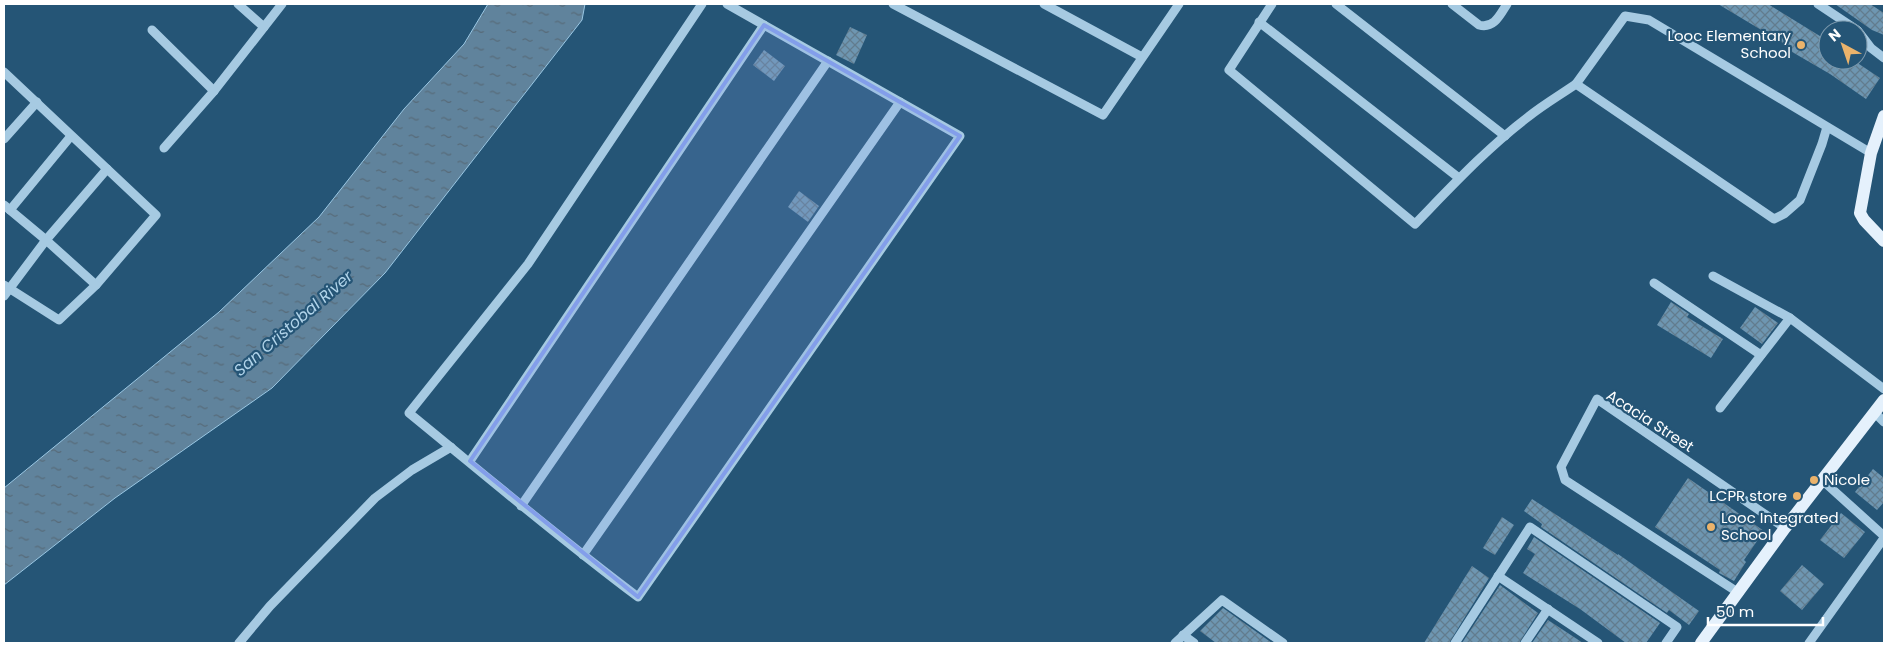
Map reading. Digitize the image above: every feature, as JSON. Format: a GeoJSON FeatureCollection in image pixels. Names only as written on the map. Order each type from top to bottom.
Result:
{"type":"FeatureCollection","features":[{"type":"Feature","properties":{"kind":"main road"},"geometry":{"type":"LineString","coordinates":[[1884,116],[1871,153],[1860,213],[1864,220],[1884,241]]}},
{"type":"Feature","properties":{"kind":"main road"},"geometry":{"type":"LineString","coordinates":[[1701,643],[1784,528],[1822,480],[1880,417],[1884,400]]}},
{"type":"Feature","properties":{"kind":"street"},"geometry":{"type":"LineString","coordinates":[[238,4],[264,27]]}},
{"type":"Feature","properties":{"kind":"street"},"geometry":{"type":"LineString","coordinates":[[164,148],[214,91],[282,4]]}},
{"type":"Feature","properties":{"kind":"street"},"geometry":{"type":"LineString","coordinates":[[702,4],[528,264],[409,413],[470,461],[521,506],[583,556],[638,597],[960,136],[727,4]]}},
{"type":"Feature","properties":{"kind":"street"},"geometry":{"type":"LineString","coordinates":[[894,4],[1103,116],[1179,4]]}},
{"type":"Feature","properties":{"kind":"street"},"geometry":{"type":"LineString","coordinates":[[1044,4],[1142,57]]}},
{"type":"Feature","properties":{"kind":"street"},"geometry":{"type":"LineString","coordinates":[[1272,4],[1228,70],[1416,224],[1459,178],[1505,136],[1527,117],[1576,84],[1625,16],[1649,20],[1871,153]]}},
{"type":"Feature","properties":{"kind":"street"},"geometry":{"type":"LineString","coordinates":[[1336,4],[1505,136]]}},
{"type":"Feature","properties":{"kind":"street"},"geometry":{"type":"LineString","coordinates":[[1452,4],[1479,26],[1484,27],[1496,21],[1507,4]]}},
{"type":"Feature","properties":{"kind":"street"},"geometry":{"type":"LineString","coordinates":[[1818,4],[1842,20]]}},
{"type":"Feature","properties":{"kind":"street"},"geometry":{"type":"LineString","coordinates":[[1259,22],[1459,178]]}},
{"type":"Feature","properties":{"kind":"street"},"geometry":{"type":"LineString","coordinates":[[470,461],[764,25]]}},
{"type":"Feature","properties":{"kind":"street"},"geometry":{"type":"LineString","coordinates":[[152,30],[214,91]]}},
{"type":"Feature","properties":{"kind":"street"},"geometry":{"type":"LineString","coordinates":[[1868,44],[1884,58]]}},
{"type":"Feature","properties":{"kind":"street"},"geometry":{"type":"LineString","coordinates":[[521,506],[828,61]]}},
{"type":"Feature","properties":{"kind":"street"},"geometry":{"type":"LineString","coordinates":[[4,72],[156,215],[96,285],[59,320],[5,290],[107,170]]}},
{"type":"Feature","properties":{"kind":"street"},"geometry":{"type":"LineString","coordinates":[[1576,84],[1774,219],[1784,214],[1800,200],[1827,127]]}},
{"type":"Feature","properties":{"kind":"street"},"geometry":{"type":"LineString","coordinates":[[4,140],[37,102]]}},
{"type":"Feature","properties":{"kind":"street"},"geometry":{"type":"LineString","coordinates":[[583,556],[900,102]]}},
{"type":"Feature","properties":{"kind":"street"},"geometry":{"type":"LineString","coordinates":[[70,136],[7,207],[96,285]]}},
{"type":"Feature","properties":{"kind":"street"},"geometry":{"type":"LineString","coordinates":[[1714,276],[1790,318],[1884,389]]}},
{"type":"Feature","properties":{"kind":"street"},"geometry":{"type":"LineString","coordinates":[[1654,283],[1761,355]]}},
{"type":"Feature","properties":{"kind":"street"},"geometry":{"type":"LineString","coordinates":[[1720,408],[1790,318]]}},
{"type":"Feature","properties":{"kind":"street","name":"Acacia Street"},"geometry":{"type":"LineString","coordinates":[[1739,592],[1565,480],[1561,467],[1597,399],[1784,528]]}},
{"type":"Feature","properties":{"kind":"street"},"geometry":{"type":"LineString","coordinates":[[239,643],[270,606],[375,498],[412,470],[452,447]]}},
{"type":"Feature","properties":{"kind":"street"},"geometry":{"type":"LineString","coordinates":[[1809,643],[1884,537],[1822,480]]}},
{"type":"Feature","properties":{"kind":"street"},"geometry":{"type":"LineString","coordinates":[[1455,643],[1530,526],[1677,627],[1666,643]]}},
{"type":"Feature","properties":{"kind":"street"},"geometry":{"type":"LineString","coordinates":[[1498,576],[1597,643]]}},
{"type":"Feature","properties":{"kind":"street"},"geometry":{"type":"LineString","coordinates":[[1175,643],[1222,600],[1283,643]]}},
{"type":"Feature","properties":{"kind":"street"},"geometry":{"type":"LineString","coordinates":[[1525,643],[1548,609]]}},
{"type":"Feature","properties":{"kind":"street"},"geometry":{"type":"LineString","coordinates":[[1183,636],[1194,643]]}},
{"type":"Feature","properties":{"kind":"highlighted area"},"geometry":{"type":"Polygon","coordinates":[[[764,25],[960,136],[638,597],[470,461],[764,25]]]}},
{"type":"Feature","properties":{"kind":"water","name":"San Cristobal River"},"geometry":{"type":"Polygon","coordinates":[[[488,4],[585,4],[582,20],[385,273],[272,388],[115,498],[4,585],[4,488],[219,312],[319,217],[404,109],[464,44],[488,4]]]}},
{"type":"Feature","properties":{"kind":"building"},"geometry":{"type":"Polygon","coordinates":[[[1718,4],[1768,4],[1818,35],[1818,67],[1787,49],[1788,46],[1718,4]]]}},
{"type":"Feature","properties":{"kind":"building"},"geometry":{"type":"Polygon","coordinates":[[[1835,4],[1870,4],[1884,13],[1884,35],[1868,27],[1868,20],[1858,20],[1835,4]]]}},
{"type":"Feature","properties":{"kind":"building"},"geometry":{"type":"Polygon","coordinates":[[[850,27],[867,35],[854,64],[836,55],[850,27]]]}},
{"type":"Feature","properties":{"kind":"building"},"geometry":{"type":"Polygon","coordinates":[[[764,50],[785,66],[774,81],[753,65],[764,50]]]}},
{"type":"Feature","properties":{"kind":"building"},"geometry":{"type":"Polygon","coordinates":[[[1823,70],[1868,70],[1880,78],[1866,99],[1823,70]]]}},
{"type":"Feature","properties":{"kind":"building"},"geometry":{"type":"Polygon","coordinates":[[[799,191],[819,206],[808,222],[788,207],[799,191]]]}},
{"type":"Feature","properties":{"kind":"building"},"geometry":{"type":"Polygon","coordinates":[[[1671,302],[1689,314],[1687,317],[1723,339],[1711,358],[1657,325],[1671,302]]]}},
{"type":"Feature","properties":{"kind":"building"},"geometry":{"type":"Polygon","coordinates":[[[1755,307],[1778,323],[1762,344],[1740,328],[1755,307]]]}},
{"type":"Feature","properties":{"kind":"building"},"geometry":{"type":"Polygon","coordinates":[[[1873,469],[1884,478],[1884,502],[1877,510],[1855,492],[1873,469]]]}},
{"type":"Feature","properties":{"kind":"building","name":"Looc Integrated School"},"geometry":{"type":"Polygon","coordinates":[[[1688,478],[1764,531],[1744,560],[1746,562],[1734,581],[1719,573],[1720,570],[1655,527],[1688,478]]]}},
{"type":"Feature","properties":{"kind":"building"},"geometry":{"type":"Polygon","coordinates":[[[1532,499],[1618,554],[1699,611],[1689,625],[1669,610],[1667,613],[1541,527],[1542,524],[1524,511],[1532,499]]]}},
{"type":"Feature","properties":{"kind":"building"},"geometry":{"type":"Polygon","coordinates":[[[1841,513],[1865,532],[1844,558],[1820,540],[1841,513]]]}},
{"type":"Feature","properties":{"kind":"building"},"geometry":{"type":"Polygon","coordinates":[[[1502,517],[1514,525],[1495,555],[1483,548],[1502,517]]]}},
{"type":"Feature","properties":{"kind":"building"},"geometry":{"type":"Polygon","coordinates":[[[1534,537],[1660,623],[1646,643],[1626,643],[1580,609],[1523,573],[1535,554],[1527,549],[1534,537]]]}},
{"type":"Feature","properties":{"kind":"building"},"geometry":{"type":"Polygon","coordinates":[[[1802,565],[1824,584],[1802,610],[1780,591],[1802,565]]]}},
{"type":"Feature","properties":{"kind":"building"},"geometry":{"type":"Polygon","coordinates":[[[1472,566],[1489,578],[1449,643],[1424,643],[1472,566]]]}},
{"type":"Feature","properties":{"kind":"building"},"geometry":{"type":"Polygon","coordinates":[[[1500,585],[1538,613],[1519,643],[1462,643],[1500,585]]]}},
{"type":"Feature","properties":{"kind":"building"},"geometry":{"type":"Polygon","coordinates":[[[1223,608],[1272,643],[1216,643],[1200,631],[1223,608]]]}},
{"type":"Feature","properties":{"kind":"building"},"geometry":{"type":"Polygon","coordinates":[[[1548,620],[1583,643],[1532,643],[1548,620]]]}},
{"type":"Feature","properties":{"kind":"place","name":"Looc Elementary School"},"geometry":{"type":"Point","coordinates":[1801,45]}},
{"type":"Feature","properties":{"kind":"place","name":"Nicole"},"geometry":{"type":"Point","coordinates":[1814,480]}},
{"type":"Feature","properties":{"kind":"place","name":"LCPR store"},"geometry":{"type":"Point","coordinates":[1797,496]}},
{"type":"Feature","properties":{"kind":"place","name":"Looc Integrated School"},"geometry":{"type":"Point","coordinates":[1711,527]}}]}
